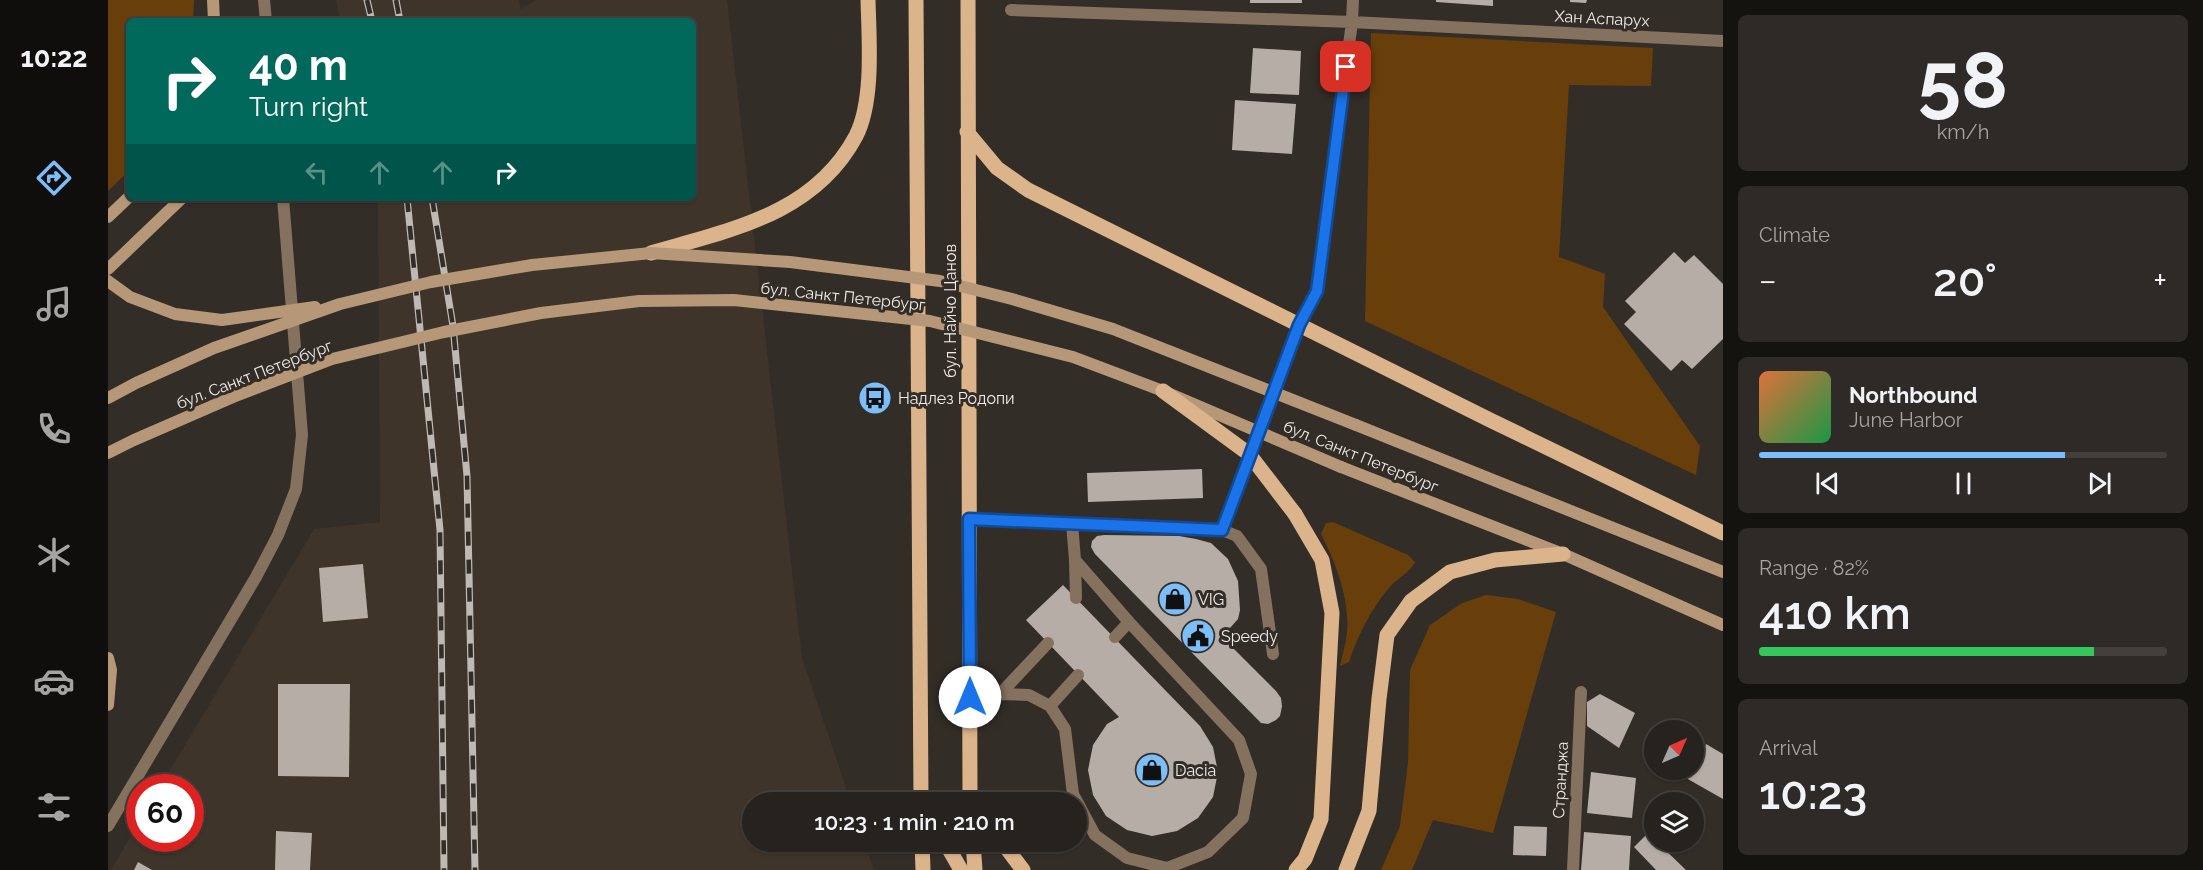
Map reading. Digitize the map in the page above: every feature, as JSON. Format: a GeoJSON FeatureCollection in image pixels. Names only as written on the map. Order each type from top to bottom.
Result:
{"type":"FeatureCollection","features":[{"type":"Feature","properties":{"kind":"main road"},"geometry":{"type":"LineString","coordinates":[[213,0],[214,18]]}},
{"type":"Feature","properties":{"kind":"main road"},"geometry":{"type":"LineString","coordinates":[[651,253],[774,214],[805,195],[832,169],[856,135],[864,108],[869,72],[868,0]]}},
{"type":"Feature","properties":{"kind":"main road","name":"бул. Найчо Цанов"},"geometry":{"type":"LineString","coordinates":[[916,0],[922,792]]}},
{"type":"Feature","properties":{"kind":"main road","name":"бул. Найчо Цанов"},"geometry":{"type":"LineString","coordinates":[[968,0],[972,792]]}},
{"type":"Feature","properties":{"kind":"main road"},"geometry":{"type":"LineString","coordinates":[[967,132],[998,168],[1028,190],[1723,533]]}},
{"type":"Feature","properties":{"kind":"main road"},"geometry":{"type":"LineString","coordinates":[[108,217],[126,200]]}},
{"type":"Feature","properties":{"kind":"main road"},"geometry":{"type":"LineString","coordinates":[[108,269],[179,201]]}},
{"type":"Feature","properties":{"kind":"main road","name":"бул. Санкт Петербург"},"geometry":{"type":"LineString","coordinates":[[108,398],[214,348],[340,304],[431,282],[521,267],[651,253],[790,262],[940,281],[1012,299],[1113,329],[1723,572]]}},
{"type":"Feature","properties":{"kind":"main road"},"geometry":{"type":"LineString","coordinates":[[108,281],[130,297],[175,314],[222,320],[340,304]]}},
{"type":"Feature","properties":{"kind":"main road","name":"бул. Санкт Петербург"},"geometry":{"type":"LineString","coordinates":[[108,453],[233,397],[332,359],[444,332],[541,313],[639,301],[734,300],[930,321],[1073,357],[1163,391],[1341,467],[1563,555],[1723,625]]}},
{"type":"Feature","properties":{"kind":"main road"},"geometry":{"type":"LineString","coordinates":[[1163,391],[1249,454],[1295,514],[1322,560],[1332,613],[1321,819],[1305,859],[1296,870]]}},
{"type":"Feature","properties":{"kind":"main road"},"geometry":{"type":"LineString","coordinates":[[1346,870],[1369,811],[1387,635],[1412,601],[1450,572],[1495,560],[1563,555]]}},
{"type":"Feature","properties":{"kind":"main road"},"geometry":{"type":"LineString","coordinates":[[108,705],[109,663]]}},
{"type":"Feature","properties":{"kind":"main road"},"geometry":{"type":"LineString","coordinates":[[922,852],[923,870]]}},
{"type":"Feature","properties":{"kind":"main road"},"geometry":{"type":"LineString","coordinates":[[951,852],[961,870]]}},
{"type":"Feature","properties":{"kind":"main road"},"geometry":{"type":"LineString","coordinates":[[974,852],[975,870]]}},
{"type":"Feature","properties":{"kind":"main road"},"geometry":{"type":"LineString","coordinates":[[1010,852],[1023,870]]}},
{"type":"Feature","properties":{"kind":"street"},"geometry":{"type":"LineString","coordinates":[[264,0],[266,18]]}},
{"type":"Feature","properties":{"kind":"street"},"geometry":{"type":"LineString","coordinates":[[1222,530],[1299,325],[1317,291],[1353,0]]}},
{"type":"Feature","properties":{"kind":"street","name":"Хан Аспарух"},"geometry":{"type":"LineString","coordinates":[[1011,10],[1352,22],[1723,41]]}},
{"type":"Feature","properties":{"kind":"street"},"geometry":{"type":"LineString","coordinates":[[108,826],[256,577],[278,536],[296,489],[302,435],[283,201]]}},
{"type":"Feature","properties":{"kind":"street"},"geometry":{"type":"LineString","coordinates":[[969,519],[1222,530],[1237,536],[1262,569],[1273,654]]}},
{"type":"Feature","properties":{"kind":"street"},"geometry":{"type":"LineString","coordinates":[[1072,523],[1076,598]]}},
{"type":"Feature","properties":{"kind":"street"},"geometry":{"type":"LineString","coordinates":[[970,697],[1000,694],[1029,695],[1050,706],[1065,729],[1073,794],[1095,835],[1127,858],[1167,868],[1208,852],[1243,818],[1251,774],[1239,740],[1129,622],[1075,560]]}},
{"type":"Feature","properties":{"kind":"street"},"geometry":{"type":"LineString","coordinates":[[1114,637],[1129,622]]}},
{"type":"Feature","properties":{"kind":"street"},"geometry":{"type":"LineString","coordinates":[[1000,694],[1048,643]]}},
{"type":"Feature","properties":{"kind":"street"},"geometry":{"type":"LineString","coordinates":[[1050,706],[1078,675]]}},
{"type":"Feature","properties":{"kind":"street","name":"Странджа"},"geometry":{"type":"LineString","coordinates":[[1573,870],[1581,692]]}},
{"type":"Feature","properties":{"kind":"shaded area"},"geometry":{"type":"Polygon","coordinates":[[[108,0],[194,0],[193,18],[126,18],[126,174],[108,191],[108,0]]]}},
{"type":"Feature","properties":{"kind":"shaded area"},"geometry":{"type":"Polygon","coordinates":[[[336,0],[519,0],[521,9],[536,0],[727,0],[802,658],[848,792],[742,792],[742,852],[868,852],[874,870],[111,870],[126,844],[126,852],[204,852],[204,774],[168,774],[314,529],[380,522],[378,201],[696,201],[696,18],[339,18],[336,0]]]}},
{"type":"Feature","properties":{"kind":"shaded area"},"geometry":{"type":"Polygon","coordinates":[[[1371,33],[1653,48],[1651,86],[1569,85],[1559,257],[1605,274],[1603,307],[1700,446],[1696,475],[1365,321],[1371,33]]]}},
{"type":"Feature","properties":{"kind":"shaded area"},"geometry":{"type":"Polygon","coordinates":[[[1333,522],[1408,555],[1415,562],[1410,570],[1392,584],[1382,596],[1366,623],[1349,662],[1340,666],[1347,633],[1346,608],[1337,569],[1321,534],[1326,523],[1333,522]]]}},
{"type":"Feature","properties":{"kind":"shaded area"},"geometry":{"type":"Polygon","coordinates":[[[1486,595],[1518,599],[1556,612],[1493,833],[1433,820],[1412,870],[1381,870],[1400,826],[1408,763],[1410,670],[1430,625],[1462,603],[1486,595]]]}},
{"type":"Feature","properties":{"kind":"building"},"geometry":{"type":"Polygon","coordinates":[[[1250,0],[1302,0],[1302,3],[1250,3],[1250,0]]]}},
{"type":"Feature","properties":{"kind":"building"},"geometry":{"type":"Polygon","coordinates":[[[1436,0],[1493,0],[1493,6],[1436,2],[1436,0]]]}},
{"type":"Feature","properties":{"kind":"building"},"geometry":{"type":"Polygon","coordinates":[[[1570,0],[1587,0],[1586,3],[1570,2],[1570,0]]]}},
{"type":"Feature","properties":{"kind":"building"},"geometry":{"type":"Polygon","coordinates":[[[1253,48],[1301,51],[1299,95],[1250,93],[1253,48]]]}},
{"type":"Feature","properties":{"kind":"building"},"geometry":{"type":"Polygon","coordinates":[[[1235,100],[1296,104],[1292,154],[1232,150],[1235,100]]]}},
{"type":"Feature","properties":{"kind":"building"},"geometry":{"type":"Polygon","coordinates":[[[1674,252],[1685,263],[1694,255],[1723,284],[1723,339],[1692,369],[1682,360],[1671,371],[1624,324],[1636,312],[1625,301],[1674,252]]]}},
{"type":"Feature","properties":{"kind":"building"},"geometry":{"type":"Polygon","coordinates":[[[1202,469],[1203,498],[1088,502],[1087,473],[1202,469]]]}},
{"type":"Feature","properties":{"kind":"building"},"geometry":{"type":"Polygon","coordinates":[[[1097,536],[1179,536],[1196,539],[1211,543],[1228,559],[1238,581],[1240,610],[1238,619],[1222,637],[1281,698],[1280,716],[1276,720],[1268,724],[1261,723],[1095,554],[1091,547],[1092,541],[1097,536]]]}},
{"type":"Feature","properties":{"kind":"building"},"geometry":{"type":"Polygon","coordinates":[[[363,564],[368,618],[323,622],[319,568],[363,564]]]}},
{"type":"Feature","properties":{"kind":"building"},"geometry":{"type":"Polygon","coordinates":[[[1063,585],[1200,726],[1213,747],[1218,772],[1213,797],[1198,818],[1177,831],[1152,836],[1127,830],[1106,816],[1093,795],[1088,770],[1093,745],[1107,724],[1119,717],[1026,620],[1063,585]]]}},
{"type":"Feature","properties":{"kind":"building"},"geometry":{"type":"Polygon","coordinates":[[[278,684],[350,684],[349,777],[278,776],[278,684]]]}},
{"type":"Feature","properties":{"kind":"building"},"geometry":{"type":"Polygon","coordinates":[[[1600,694],[1635,713],[1619,748],[1587,726],[1587,702],[1600,694]]]}},
{"type":"Feature","properties":{"kind":"building"},"geometry":{"type":"Polygon","coordinates":[[[1706,744],[1723,754],[1723,799],[1690,780],[1704,780],[1706,744]]]}},
{"type":"Feature","properties":{"kind":"building"},"geometry":{"type":"Polygon","coordinates":[[[1591,772],[1636,778],[1632,818],[1587,813],[1591,772]]]}},
{"type":"Feature","properties":{"kind":"building"},"geometry":{"type":"Polygon","coordinates":[[[1514,826],[1547,827],[1546,856],[1513,855],[1514,826]]]}},
{"type":"Feature","properties":{"kind":"building"},"geometry":{"type":"Polygon","coordinates":[[[276,831],[312,833],[310,870],[275,870],[276,831]]]}},
{"type":"Feature","properties":{"kind":"building"},"geometry":{"type":"Polygon","coordinates":[[[1584,832],[1631,836],[1629,870],[1581,870],[1584,832]]]}},
{"type":"Feature","properties":{"kind":"building"},"geometry":{"type":"Polygon","coordinates":[[[1644,837],[1644,852],[1667,852],[1686,870],[1656,870],[1634,847],[1644,837]]]}},
{"type":"Feature","properties":{"kind":"building"},"geometry":{"type":"Polygon","coordinates":[[[138,862],[152,870],[134,870],[138,862]]]}},
{"type":"Feature","properties":{"kind":"railway"},"geometry":{"type":"LineString","coordinates":[[367,0],[371,18]]}},
{"type":"Feature","properties":{"kind":"railway"},"geometry":{"type":"LineString","coordinates":[[396,0],[399,18]]}},
{"type":"Feature","properties":{"kind":"railway"},"geometry":{"type":"LineString","coordinates":[[407,201],[440,530],[444,870]]}},
{"type":"Feature","properties":{"kind":"railway"},"geometry":{"type":"LineString","coordinates":[[432,201],[453,326],[467,476],[475,870]]}},
{"type":"Feature","properties":{"kind":"place","name":"Надлез Родопи"},"geometry":{"type":"Point","coordinates":[875,398]}},
{"type":"Feature","properties":{"kind":"place","name":"VIG"},"geometry":{"type":"Point","coordinates":[1175,599]}},
{"type":"Feature","properties":{"kind":"place","name":"Speedy"},"geometry":{"type":"Point","coordinates":[1198,636]}},
{"type":"Feature","properties":{"kind":"place","name":"Dacia"},"geometry":{"type":"Point","coordinates":[1152,770]}},
{"type":"Feature","properties":{"kind":"route"},"geometry":{"type":"LineString","coordinates":[[970,697],[969,519],[1222,530],[1299,325],[1317,291],[1346,67]]}}]}
